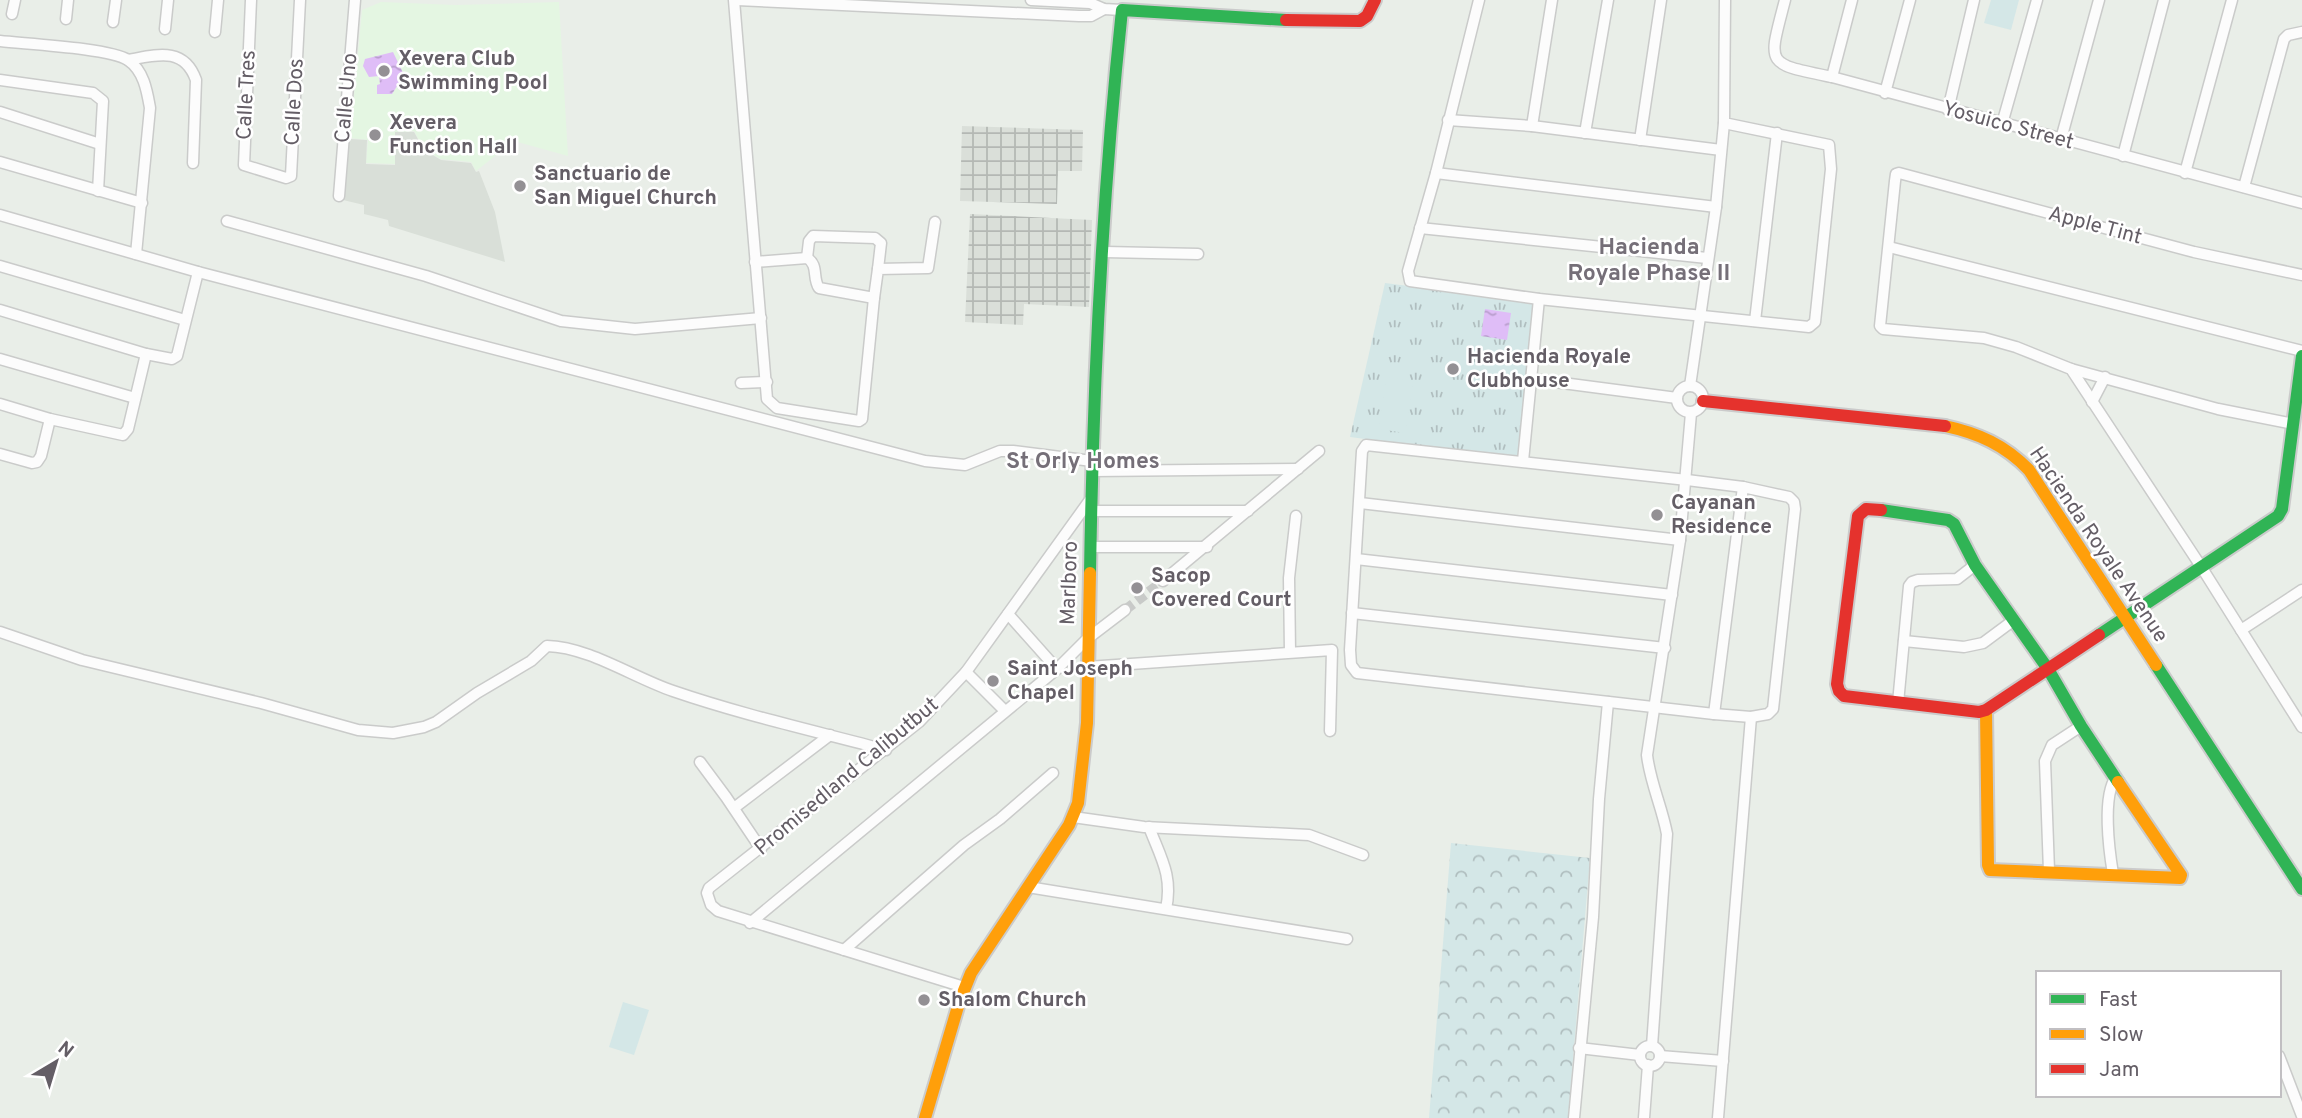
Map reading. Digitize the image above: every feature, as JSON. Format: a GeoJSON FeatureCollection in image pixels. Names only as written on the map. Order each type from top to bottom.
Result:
{"type":"FeatureCollection","features":[{"type":"Feature","properties":{"kind":"street"},"geometry":{"type":"LineString","coordinates":[[12,14],[15,0]]}},
{"type":"Feature","properties":{"kind":"street"},"geometry":{"type":"LineString","coordinates":[[66,19],[68,0]]}},
{"type":"Feature","properties":{"kind":"street"},"geometry":{"type":"LineString","coordinates":[[113,22],[116,0]]}},
{"type":"Feature","properties":{"kind":"street"},"geometry":{"type":"LineString","coordinates":[[165,29],[168,0]]}},
{"type":"Feature","properties":{"kind":"street"},"geometry":{"type":"LineString","coordinates":[[215,32],[218,0]]}},
{"type":"Feature","properties":{"kind":"street","name":"Calle Tres"},"geometry":{"type":"LineString","coordinates":[[251,0],[244,165],[266,173]]}},
{"type":"Feature","properties":{"kind":"street","name":"Calle Dos"},"geometry":{"type":"LineString","coordinates":[[266,173],[286,178],[291,176],[300,0]]}},
{"type":"Feature","properties":{"kind":"street","name":"Calle Uno"},"geometry":{"type":"LineString","coordinates":[[339,196],[355,0]]}},
{"type":"Feature","properties":{"kind":"street"},"geometry":{"type":"LineString","coordinates":[[807,258],[809,241],[813,236],[875,238],[881,243],[863,414],[859,421],[777,408],[768,399],[735,0],[1079,16],[1091,16],[1104,9]]}},
{"type":"Feature","properties":{"kind":"street"},"geometry":{"type":"LineString","coordinates":[[1031,0],[1090,3],[1104,9],[1319,22],[1360,21],[1367,16],[1375,0]]}},
{"type":"Feature","properties":{"kind":"street"},"geometry":{"type":"LineString","coordinates":[[1479,0],[1436,173],[1408,271],[1410,281],[1539,299],[1809,327],[1815,322],[1830,169],[1829,145],[1724,123]]}},
{"type":"Feature","properties":{"kind":"street"},"geometry":{"type":"LineString","coordinates":[[1532,126],[1552,0]]}},
{"type":"Feature","properties":{"kind":"street"},"geometry":{"type":"LineString","coordinates":[[1585,133],[1608,0]]}},
{"type":"Feature","properties":{"kind":"street"},"geometry":{"type":"LineString","coordinates":[[1640,141],[1661,0]]}},
{"type":"Feature","properties":{"kind":"street"},"geometry":{"type":"LineString","coordinates":[[1690,386],[1702,316],[1724,123],[1725,0]]}},
{"type":"Feature","properties":{"kind":"street","name":"Yosuico Street"},"geometry":{"type":"LineString","coordinates":[[1786,0],[1773,46],[1777,61],[1786,67],[1832,77],[2302,204]]}},
{"type":"Feature","properties":{"kind":"street"},"geometry":{"type":"LineString","coordinates":[[1832,77],[1852,0]]}},
{"type":"Feature","properties":{"kind":"street"},"geometry":{"type":"LineString","coordinates":[[1885,93],[1910,0]]}},
{"type":"Feature","properties":{"kind":"street"},"geometry":{"type":"LineString","coordinates":[[1948,110],[1974,0]]}},
{"type":"Feature","properties":{"kind":"street"},"geometry":{"type":"LineString","coordinates":[[2002,124],[2037,0]]}},
{"type":"Feature","properties":{"kind":"street"},"geometry":{"type":"LineString","coordinates":[[2061,139],[2099,0]]}},
{"type":"Feature","properties":{"kind":"street"},"geometry":{"type":"LineString","coordinates":[[2123,156],[2164,0]]}},
{"type":"Feature","properties":{"kind":"street"},"geometry":{"type":"LineString","coordinates":[[2185,173],[2232,0]]}},
{"type":"Feature","properties":{"kind":"street","name":"Marlboro"},"geometry":{"type":"LineString","coordinates":[[925,1118],[964,987],[1073,817],[1078,803],[1087,723],[1092,466],[1112,103],[1122,10]]}},
{"type":"Feature","properties":{"kind":"street"},"geometry":{"type":"LineString","coordinates":[[2244,187],[2284,39],[2288,35],[2302,32]]}},
{"type":"Feature","properties":{"kind":"street"},"geometry":{"type":"LineString","coordinates":[[0,41],[109,54],[128,60],[159,55],[173,56],[186,62],[196,80],[193,163]]}},
{"type":"Feature","properties":{"kind":"street"},"geometry":{"type":"LineString","coordinates":[[128,60],[146,84],[150,108],[135,254]]}},
{"type":"Feature","properties":{"kind":"street"},"geometry":{"type":"LineString","coordinates":[[0,80],[93,93],[103,101],[98,191]]}},
{"type":"Feature","properties":{"kind":"street"},"geometry":{"type":"LineString","coordinates":[[0,112],[100,144]]}},
{"type":"Feature","properties":{"kind":"street"},"geometry":{"type":"LineString","coordinates":[[1448,120],[1532,126],[1721,149]]}},
{"type":"Feature","properties":{"kind":"street"},"geometry":{"type":"LineString","coordinates":[[1755,321],[1777,133]]}},
{"type":"Feature","properties":{"kind":"street"},"geometry":{"type":"LineString","coordinates":[[0,162],[142,203]]}},
{"type":"Feature","properties":{"kind":"street"},"geometry":{"type":"LineString","coordinates":[[1436,173],[1716,207]]}},
{"type":"Feature","properties":{"kind":"street","name":"Apple Tint"},"geometry":{"type":"LineString","coordinates":[[1889,247],[1895,181],[1896,174],[1899,173],[2194,252],[2302,275]]}},
{"type":"Feature","properties":{"kind":"street"},"geometry":{"type":"LineString","coordinates":[[0,215],[198,272],[925,461],[965,465],[1000,451],[1013,451],[1092,466],[1298,469]]}},
{"type":"Feature","properties":{"kind":"street"},"geometry":{"type":"LineString","coordinates":[[227,221],[426,276],[561,321],[635,329],[761,318]]}},
{"type":"Feature","properties":{"kind":"street"},"geometry":{"type":"LineString","coordinates":[[878,269],[928,268],[935,222]]}},
{"type":"Feature","properties":{"kind":"street"},"geometry":{"type":"LineString","coordinates":[[1420,228],[1707,258]]}},
{"type":"Feature","properties":{"kind":"street"},"geometry":{"type":"LineString","coordinates":[[1986,710],[1989,869],[2113,874],[2178,880],[2181,877],[2081,726],[2048,668],[1975,565],[1954,524],[1948,520],[1872,509],[1866,509],[1858,516],[1837,684],[1839,691],[1844,696],[1898,703],[1979,712],[1986,710],[2048,668],[2126,619],[2278,516],[2282,509],[2294,425],[2302,353],[1889,247],[1880,326],[1883,329],[1984,338],[2017,347],[2071,369],[2227,411],[2294,425]]}},
{"type":"Feature","properties":{"kind":"street"},"geometry":{"type":"LineString","coordinates":[[1105,252],[1198,254]]}},
{"type":"Feature","properties":{"kind":"street"},"geometry":{"type":"LineString","coordinates":[[755,262],[807,258],[814,265],[819,288],[874,298]]}},
{"type":"Feature","properties":{"kind":"street"},"geometry":{"type":"LineString","coordinates":[[0,266],[186,320]]}},
{"type":"Feature","properties":{"kind":"street"},"geometry":{"type":"LineString","coordinates":[[0,310],[146,354],[172,359],[177,356],[198,272]]}},
{"type":"Feature","properties":{"kind":"street"},"geometry":{"type":"LineString","coordinates":[[1523,461],[1539,299]]}},
{"type":"Feature","properties":{"kind":"street"},"geometry":{"type":"LineString","coordinates":[[0,404],[50,419],[123,435],[128,429],[146,354]]}},
{"type":"Feature","properties":{"kind":"street"},"geometry":{"type":"LineString","coordinates":[[0,359],[135,398]]}},
{"type":"Feature","properties":{"kind":"street"},"geometry":{"type":"LineString","coordinates":[[2071,369],[2202,568],[2302,727]]}},
{"type":"Feature","properties":{"kind":"street"},"geometry":{"type":"LineString","coordinates":[[2092,402],[2105,377]]}},
{"type":"Feature","properties":{"kind":"street"},"geometry":{"type":"LineString","coordinates":[[1532,379],[1677,398]]}},
{"type":"Feature","properties":{"kind":"street"},"geometry":{"type":"LineString","coordinates":[[741,383],[767,382]]}},
{"type":"Feature","properties":{"kind":"street"},"geometry":{"type":"LineString","coordinates":[[1690,386],[1700,390],[1703,401],[1701,406],[1691,412],[1681,409],[1677,398],[1684,388],[1690,386]]}},
{"type":"Feature","properties":{"kind":"street","name":"Hacienda Royale Avenue"},"geometry":{"type":"LineString","coordinates":[[1703,401],[1967,430],[1993,441],[2017,456],[2029,470],[2302,889]]}},
{"type":"Feature","properties":{"kind":"street"},"geometry":{"type":"LineString","coordinates":[[1652,1046],[1667,834],[1647,755],[1681,540],[1691,412]]}},
{"type":"Feature","properties":{"kind":"street"},"geometry":{"type":"LineString","coordinates":[[0,454],[37,462],[50,419]]}},
{"type":"Feature","properties":{"kind":"street"},"geometry":{"type":"LineString","coordinates":[[1366,445],[1523,461],[1743,487],[1789,497],[1794,502],[1775,700],[1768,714],[1751,717],[1653,708],[1357,673],[1351,665],[1352,613],[1362,451],[1366,445]]}},
{"type":"Feature","properties":{"kind":"street"},"geometry":{"type":"LineString","coordinates":[[1163,582],[1319,451]]}},
{"type":"Feature","properties":{"kind":"street"},"geometry":{"type":"LineString","coordinates":[[1714,714],[1743,487]]}},
{"type":"Feature","properties":{"kind":"street","name":"Promisedland Calibutbut"},"geometry":{"type":"LineString","coordinates":[[964,987],[750,923],[718,911],[710,905],[707,893],[709,888],[919,722],[967,672],[1092,496]]}},
{"type":"Feature","properties":{"kind":"street"},"geometry":{"type":"LineString","coordinates":[[1360,503],[1681,540]]}},
{"type":"Feature","properties":{"kind":"street"},"geometry":{"type":"LineString","coordinates":[[1091,511],[1248,511]]}},
{"type":"Feature","properties":{"kind":"street"},"geometry":{"type":"LineString","coordinates":[[1290,652],[1289,578],[1296,516]]}},
{"type":"Feature","properties":{"kind":"street"},"geometry":{"type":"LineString","coordinates":[[1091,547],[1207,547]]}},
{"type":"Feature","properties":{"kind":"street"},"geometry":{"type":"LineString","coordinates":[[1356,559],[1672,595]]}},
{"type":"Feature","properties":{"kind":"street"},"geometry":{"type":"LineString","coordinates":[[1898,703],[1909,586],[1912,582],[1957,579],[1975,565]]}},
{"type":"Feature","properties":{"kind":"street"},"geometry":{"type":"LineString","coordinates":[[2241,630],[2302,590]]}},
{"type":"Feature","properties":{"kind":"street"},"geometry":{"type":"LineString","coordinates":[[750,923],[1125,610]]}},
{"type":"Feature","properties":{"kind":"street"},"geometry":{"type":"LineString","coordinates":[[1352,613],[1665,649]]}},
{"type":"Feature","properties":{"kind":"street"},"geometry":{"type":"LineString","coordinates":[[1008,614],[1057,669]]}},
{"type":"Feature","properties":{"kind":"street"},"geometry":{"type":"LineString","coordinates":[[1904,641],[1964,647],[1983,643],[2014,620]]}},
{"type":"Feature","properties":{"kind":"street"},"geometry":{"type":"LineString","coordinates":[[0,632],[82,660],[261,703],[358,730],[393,733],[436,722],[477,693],[531,661],[547,646],[557,646],[591,657],[672,691],[886,750]]}},
{"type":"Feature","properties":{"kind":"street"},"geometry":{"type":"LineString","coordinates":[[1087,667],[1332,650],[1329,731]]}},
{"type":"Feature","properties":{"kind":"street"},"geometry":{"type":"LineString","coordinates":[[967,672],[1006,711]]}},
{"type":"Feature","properties":{"kind":"street"},"geometry":{"type":"LineString","coordinates":[[1574,1118],[1578,1048],[1593,917],[1599,799],[1608,702]]}},
{"type":"Feature","properties":{"kind":"street"},"geometry":{"type":"LineString","coordinates":[[1718,1118],[1751,717]]}},
{"type":"Feature","properties":{"kind":"street"},"geometry":{"type":"LineString","coordinates":[[2049,871],[2045,761],[2052,745],[2081,726]]}},
{"type":"Feature","properties":{"kind":"street"},"geometry":{"type":"LineString","coordinates":[[734,808],[830,735]]}},
{"type":"Feature","properties":{"kind":"street"},"geometry":{"type":"LineString","coordinates":[[699,762],[761,849]]}},
{"type":"Feature","properties":{"kind":"street"},"geometry":{"type":"LineString","coordinates":[[844,950],[964,845],[1000,819],[1053,773]]}},
{"type":"Feature","properties":{"kind":"street"},"geometry":{"type":"LineString","coordinates":[[2113,874],[2109,803],[2110,784],[2116,776]]}},
{"type":"Feature","properties":{"kind":"street"},"geometry":{"type":"LineString","coordinates":[[1073,817],[1149,827],[1309,835],[1363,855]]}},
{"type":"Feature","properties":{"kind":"street"},"geometry":{"type":"LineString","coordinates":[[1149,827],[1169,875],[1166,909]]}},
{"type":"Feature","properties":{"kind":"street"},"geometry":{"type":"LineString","coordinates":[[1028,887],[1347,939]]}},
{"type":"Feature","properties":{"kind":"street"},"geometry":{"type":"LineString","coordinates":[[1652,1046],[1658,1050],[1660,1056],[1656,1063],[1647,1065],[1642,1062],[1640,1055],[1644,1048],[1652,1046]]}},
{"type":"Feature","properties":{"kind":"street"},"geometry":{"type":"LineString","coordinates":[[1578,1048],[1640,1055]]}},
{"type":"Feature","properties":{"kind":"street"},"geometry":{"type":"LineString","coordinates":[[1660,1056],[1723,1061]]}},
{"type":"Feature","properties":{"kind":"street"},"geometry":{"type":"LineString","coordinates":[[2281,1061],[2302,1116]]}},
{"type":"Feature","properties":{"kind":"street"},"geometry":{"type":"LineString","coordinates":[[1644,1118],[1647,1065]]}},
{"type":"Feature","properties":{"kind":"shaded area"},"geometry":{"type":"Polygon","coordinates":[[[381,2],[456,5],[559,2],[568,156],[514,141],[476,171],[471,162],[441,159],[424,150],[414,131],[395,132],[395,164],[366,163],[368,140],[350,138],[362,10],[381,2]]]}},
{"type":"Feature","properties":{"kind":"shaded area"},"geometry":{"type":"Polygon","coordinates":[[[962,126],[1083,130],[1082,171],[1058,171],[1057,204],[960,201],[962,126]]]}},
{"type":"Feature","properties":{"kind":"shaded area"},"geometry":{"type":"Polygon","coordinates":[[[395,132],[414,132],[424,150],[441,160],[471,163],[476,172],[479,171],[495,212],[505,262],[389,226],[388,220],[364,214],[364,205],[343,200],[350,139],[367,140],[366,164],[395,165],[395,132]]]}},
{"type":"Feature","properties":{"kind":"shaded area"},"geometry":{"type":"Polygon","coordinates":[[[970,214],[1092,220],[1089,307],[1024,304],[1023,325],[965,322],[970,214]]]}},
{"type":"Feature","properties":{"kind":"green space"},"geometry":{"type":"Polygon","coordinates":[[[1991,0],[2019,0],[2011,30],[1984,23],[1991,0]]]}},
{"type":"Feature","properties":{"kind":"green space"},"geometry":{"type":"Polygon","coordinates":[[[1385,283],[1542,303],[1524,460],[1350,437],[1385,283]]]}},
{"type":"Feature","properties":{"kind":"green space"},"geometry":{"type":"Polygon","coordinates":[[[1387,377],[1413,381],[1405,433],[1379,429],[1387,377]]]}},
{"type":"Feature","properties":{"kind":"green space"},"geometry":{"type":"Polygon","coordinates":[[[1451,843],[1590,858],[1568,1118],[1429,1118],[1451,843]]]}},
{"type":"Feature","properties":{"kind":"green space"},"geometry":{"type":"Polygon","coordinates":[[[623,1002],[649,1010],[634,1055],[609,1047],[623,1002]]]}},
{"type":"Feature","properties":{"kind":"water","name":"Xevera Club Swimming Pool"},"geometry":{"type":"Polygon","coordinates":[[[393,52],[404,75],[392,94],[377,94],[379,76],[369,77],[363,66],[365,59],[393,52]]]}},
{"type":"Feature","properties":{"kind":"water"},"geometry":{"type":"Polygon","coordinates":[[[1485,309],[1511,313],[1507,340],[1481,336],[1485,309]]]}},
{"type":"Feature","properties":{"kind":"tunnel"},"geometry":{"type":"LineString","coordinates":[[1125,610],[1163,581]]}},
{"type":"Feature","properties":{"kind":"traffic: fast"},"geometry":{"type":"LineString","coordinates":[[1090,573],[1100,291],[1122,10],[1286,20]]}},
{"type":"Feature","properties":{"kind":"traffic: fast"},"geometry":{"type":"LineString","coordinates":[[2099,635],[2278,516],[2282,509],[2302,356]]}},
{"type":"Feature","properties":{"kind":"traffic: fast"},"geometry":{"type":"LineString","coordinates":[[1881,510],[1948,520],[1954,524],[1975,565],[2048,669],[2118,782]]}},
{"type":"Feature","properties":{"kind":"traffic: fast"},"geometry":{"type":"LineString","coordinates":[[2156,665],[2302,889]]}},
{"type":"Feature","properties":{"kind":"traffic: slow"},"geometry":{"type":"LineString","coordinates":[[1945,426],[1990,441],[2029,470],[2156,665]]}},
{"type":"Feature","properties":{"kind":"traffic: slow"},"geometry":{"type":"LineString","coordinates":[[925,1118],[959,1003],[971,973],[1069,825],[1078,803],[1087,723],[1090,573]]}},
{"type":"Feature","properties":{"kind":"traffic: slow"},"geometry":{"type":"LineString","coordinates":[[1986,710],[1990,870],[2180,878],[2181,875],[2118,782]]}},
{"type":"Feature","properties":{"kind":"traffic: jam"},"geometry":{"type":"LineString","coordinates":[[1286,20],[1360,21],[1367,16],[1375,0]]}},
{"type":"Feature","properties":{"kind":"traffic: jam"},"geometry":{"type":"LineString","coordinates":[[1703,401],[1945,426]]}},
{"type":"Feature","properties":{"kind":"traffic: jam"},"geometry":{"type":"LineString","coordinates":[[1881,510],[1866,509],[1858,516],[1837,684],[1844,696],[1979,712],[2099,635]]}},
{"type":"Feature","properties":{"kind":"place","name":"Xevera Club Swimming Pool"},"geometry":{"type":"Point","coordinates":[384,71]}},
{"type":"Feature","properties":{"kind":"place","name":"Xevera Function Hall"},"geometry":{"type":"Point","coordinates":[375,135]}},
{"type":"Feature","properties":{"kind":"place","name":"Sanctuario de San Miguel Church"},"geometry":{"type":"Point","coordinates":[520,186]}},
{"type":"Feature","properties":{"kind":"place","name":"Hacienda Royale Clubhouse"},"geometry":{"type":"Point","coordinates":[1453,369]}},
{"type":"Feature","properties":{"kind":"place","name":"Cayanan Residence"},"geometry":{"type":"Point","coordinates":[1657,515]}},
{"type":"Feature","properties":{"kind":"place","name":"Sacop Covered Court"},"geometry":{"type":"Point","coordinates":[1137,588]}},
{"type":"Feature","properties":{"kind":"place","name":"Saint Joseph Chapel"},"geometry":{"type":"Point","coordinates":[993,681]}},
{"type":"Feature","properties":{"kind":"place","name":"Shalom Church"},"geometry":{"type":"Point","coordinates":[924,1000]}},
{"type":"Feature","properties":{"kind":"district","name":"Hacienda Royale Phase II"},"geometry":{"type":"Point","coordinates":[1649,261]}},
{"type":"Feature","properties":{"kind":"district","name":"St Orly Homes"},"geometry":{"type":"Point","coordinates":[1083,462]}}]}
